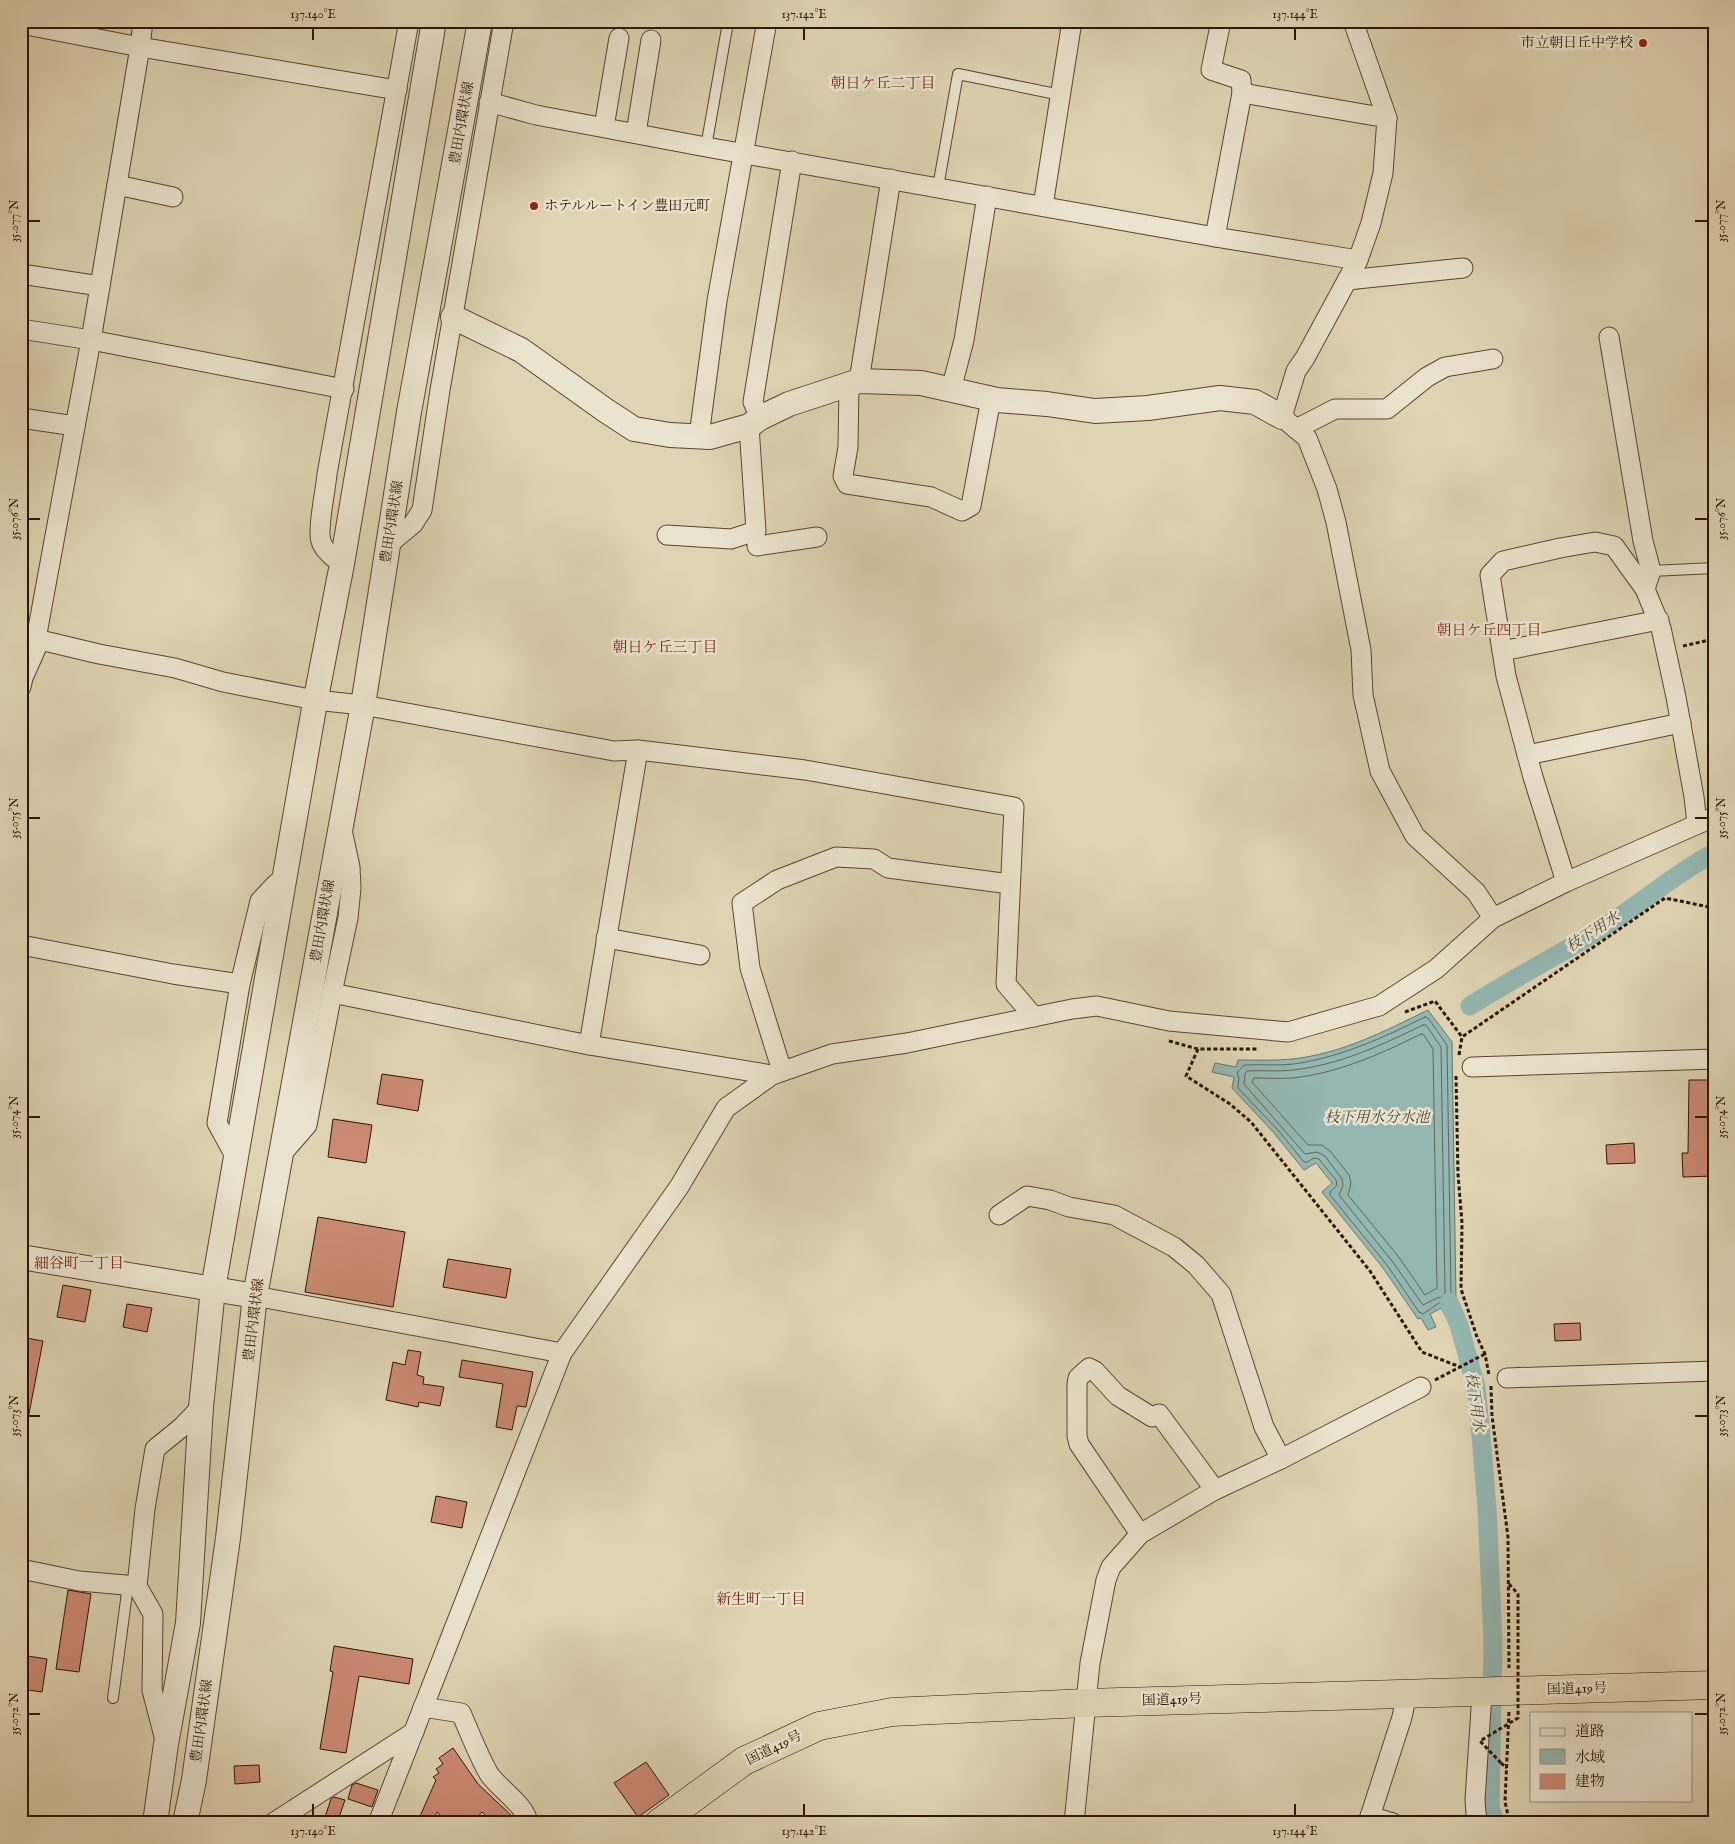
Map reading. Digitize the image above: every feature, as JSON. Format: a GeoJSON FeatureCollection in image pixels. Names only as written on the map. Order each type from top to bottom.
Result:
{"type":"FeatureCollection","features":[{"type":"Feature","properties":{"kind":"highway","name":"国道419号"},"geometry":{"type":"LineString","coordinates":[[659,1823],[744,1761],[819,1726],[892,1712],[1085,1703],[1714,1685]]}},
{"type":"Feature","properties":{"kind":"street"},"geometry":{"type":"LineString","coordinates":[[21,687],[32,641],[91,340],[143,21]]}},
{"type":"Feature","properties":{"kind":"street"},"geometry":{"type":"LineString","coordinates":[[342,564],[335,559],[321,541],[321,522],[327,474],[344,389],[409,21]]}},
{"type":"Feature","properties":{"kind":"street","name":"豊田内環状線"},"geometry":{"type":"LineString","coordinates":[[155,1823],[166,1744],[188,1623],[201,1408],[213,1290],[315,700],[342,564],[434,21]]}},
{"type":"Feature","properties":{"kind":"street","name":"豊田内環状線"},"geometry":{"type":"LineString","coordinates":[[185,1823],[194,1780],[228,1538],[255,1296],[363,706],[409,412],[480,21]]}},
{"type":"Feature","properties":{"kind":"street"},"geometry":{"type":"LineString","coordinates":[[389,544],[412,524],[422,510],[440,390],[504,21]]}},
{"type":"Feature","properties":{"kind":"street"},"geometry":{"type":"LineString","coordinates":[[699,436],[717,301],[767,21]]}},
{"type":"Feature","properties":{"kind":"street"},"geometry":{"type":"LineString","coordinates":[[1215,237],[1242,93],[1241,80],[1211,70],[1221,21]]}},
{"type":"Feature","properties":{"kind":"street"},"geometry":{"type":"LineString","coordinates":[[1289,423],[1296,372],[1306,358],[1358,260],[1371,223],[1383,172],[1387,118],[1353,21]]}},
{"type":"Feature","properties":{"kind":"street"},"geometry":{"type":"LineString","coordinates":[[21,24],[140,47],[397,90]]}},
{"type":"Feature","properties":{"kind":"street"},"geometry":{"type":"LineString","coordinates":[[1043,206],[1072,24]]}},
{"type":"Feature","properties":{"kind":"street"},"geometry":{"type":"LineString","coordinates":[[604,127],[619,38]]}},
{"type":"Feature","properties":{"kind":"street"},"geometry":{"type":"LineString","coordinates":[[636,132],[651,40]]}},
{"type":"Feature","properties":{"kind":"street"},"geometry":{"type":"LineString","coordinates":[[1242,93],[1387,118]]}},
{"type":"Feature","properties":{"kind":"street"},"geometry":{"type":"LineString","coordinates":[[489,102],[536,115],[636,132],[706,147],[1215,237],[1358,260]]}},
{"type":"Feature","properties":{"kind":"street"},"geometry":{"type":"LineString","coordinates":[[757,545],[753,402],[792,162]]}},
{"type":"Feature","properties":{"kind":"street"},"geometry":{"type":"LineString","coordinates":[[891,179],[854,384],[848,447],[843,476],[847,484],[931,497],[962,511],[972,506],[991,399]]}},
{"type":"Feature","properties":{"kind":"street"},"geometry":{"type":"LineString","coordinates":[[117,185],[173,197]]}},
{"type":"Feature","properties":{"kind":"street"},"geometry":{"type":"LineString","coordinates":[[951,390],[964,340],[988,196]]}},
{"type":"Feature","properties":{"kind":"street"},"geometry":{"type":"LineString","coordinates":[[448,197],[466,238]]}},
{"type":"Feature","properties":{"kind":"street"},"geometry":{"type":"LineString","coordinates":[[376,206],[385,233],[396,248]]}},
{"type":"Feature","properties":{"kind":"street"},"geometry":{"type":"LineString","coordinates":[[1347,280],[1463,268]]}},
{"type":"Feature","properties":{"kind":"street"},"geometry":{"type":"LineString","coordinates":[[21,274],[100,286]]}},
{"type":"Feature","properties":{"kind":"street"},"geometry":{"type":"LineString","coordinates":[[356,321],[365,303],[390,283]]}},
{"type":"Feature","properties":{"kind":"street"},"geometry":{"type":"LineString","coordinates":[[453,316],[521,350],[605,410],[634,428],[670,435],[710,437],[755,422],[788,404],[854,384],[921,383],[991,399],[1047,404],[1094,411],[1148,408],[1220,398],[1255,402],[1289,423],[1307,438],[1327,489],[1336,522],[1362,650],[1363,695],[1380,771],[1415,836],[1476,892],[1493,918]]}},
{"type":"Feature","properties":{"kind":"street"},"geometry":{"type":"LineString","coordinates":[[21,329],[91,340],[344,389]]}},
{"type":"Feature","properties":{"kind":"street"},"geometry":{"type":"LineString","coordinates":[[1609,338],[1643,541],[1651,571],[1645,589]]}},
{"type":"Feature","properties":{"kind":"street"},"geometry":{"type":"LineString","coordinates":[[1289,423],[1335,409],[1386,409],[1445,367],[1493,359]]}},
{"type":"Feature","properties":{"kind":"street"},"geometry":{"type":"LineString","coordinates":[[21,418],[75,426]]}},
{"type":"Feature","properties":{"kind":"street"},"geometry":{"type":"LineString","coordinates":[[667,535],[731,539],[757,545],[817,537]]}},
{"type":"Feature","properties":{"kind":"street"},"geometry":{"type":"LineString","coordinates":[[378,1823],[562,1353],[678,1187],[726,1108],[777,1073],[832,1054],[907,1043],[1097,1006],[1169,1021],[1288,1032],[1379,1006],[1436,969],[1493,918],[1566,882],[1705,820],[1694,797],[1681,723],[1659,620],[1645,589],[1614,546],[1595,542],[1560,548],[1503,562],[1490,575],[1506,676],[1527,755],[1566,882]]}},
{"type":"Feature","properties":{"kind":"street"},"geometry":{"type":"LineString","coordinates":[[1502,651],[1659,620]]}},
{"type":"Feature","properties":{"kind":"street"},"geometry":{"type":"LineString","coordinates":[[32,641],[175,668],[223,682],[315,700],[363,706],[614,751],[638,750],[805,770],[1014,807],[1006,984],[1034,1017]]}},
{"type":"Feature","properties":{"kind":"street"},"geometry":{"type":"LineString","coordinates":[[1527,755],[1681,723]]}},
{"type":"Feature","properties":{"kind":"street"},"geometry":{"type":"LineString","coordinates":[[589,1045],[638,750]]}},
{"type":"Feature","properties":{"kind":"street"},"geometry":{"type":"LineString","coordinates":[[280,1156],[307,1125],[348,918],[351,888],[350,867],[341,825]]}},
{"type":"Feature","properties":{"kind":"street"},"geometry":{"type":"LineString","coordinates":[[777,1073],[750,968],[742,903],[778,880],[836,857],[874,859],[888,868],[1010,884]]}},
{"type":"Feature","properties":{"kind":"street"},"geometry":{"type":"LineString","coordinates":[[236,1156],[217,1123],[240,984],[260,901],[285,877]]}},
{"type":"Feature","properties":{"kind":"street"},"geometry":{"type":"LineString","coordinates":[[606,938],[700,955]]}},
{"type":"Feature","properties":{"kind":"street"},"geometry":{"type":"LineString","coordinates":[[21,945],[173,974],[240,984]]}},
{"type":"Feature","properties":{"kind":"street"},"geometry":{"type":"LineString","coordinates":[[332,993],[589,1045],[777,1073]]}},
{"type":"Feature","properties":{"kind":"street"},"geometry":{"type":"LineString","coordinates":[[1462,1067],[1714,1060]]}},
{"type":"Feature","properties":{"kind":"street"},"geometry":{"type":"LineString","coordinates":[[999,1215],[1028,1196],[1050,1200],[1069,1207],[1114,1215],[1174,1247],[1196,1265],[1221,1294],[1264,1427],[1281,1458]]}},
{"type":"Feature","properties":{"kind":"street"},"geometry":{"type":"LineString","coordinates":[[21,1257],[255,1296],[562,1353]]}},
{"type":"Feature","properties":{"kind":"street"},"geometry":{"type":"LineString","coordinates":[[1140,1534],[1079,1444],[1077,1436],[1077,1384],[1078,1378],[1089,1368],[1118,1396],[1152,1417],[1159,1414],[1215,1490]]}},
{"type":"Feature","properties":{"kind":"street"},"geometry":{"type":"LineString","coordinates":[[1507,1378],[1714,1371]]}},
{"type":"Feature","properties":{"kind":"street"},"geometry":{"type":"LineString","coordinates":[[1074,1823],[1090,1664],[1106,1580],[1111,1567],[1140,1534],[1215,1490],[1421,1388]]}},
{"type":"Feature","properties":{"kind":"street"},"geometry":{"type":"LineString","coordinates":[[166,1744],[152,1690],[153,1614],[132,1586],[155,1449],[182,1427],[201,1408]]}},
{"type":"Feature","properties":{"kind":"street"},"geometry":{"type":"LineString","coordinates":[[21,1569],[79,1581],[132,1586]]}},
{"type":"Feature","properties":{"kind":"street"},"geometry":{"type":"LineString","coordinates":[[1393,1823],[1369,1819],[1402,1717],[1407,1693]]}},
{"type":"Feature","properties":{"kind":"street"},"geometry":{"type":"LineString","coordinates":[[1479,1823],[1475,1800],[1482,1693]]}},
{"type":"Feature","properties":{"kind":"street"},"geometry":{"type":"LineString","coordinates":[[423,1707],[461,1713],[489,1774],[522,1810],[528,1823]]}},
{"type":"Feature","properties":{"kind":"street"},"geometry":{"type":"LineString","coordinates":[[273,1823],[414,1732]]}},
{"type":"Feature","properties":{"kind":"lane"},"geometry":{"type":"LineString","coordinates":[[1050,21],[1072,24]]}},
{"type":"Feature","properties":{"kind":"lane"},"geometry":{"type":"LineString","coordinates":[[706,147],[727,28]]}},
{"type":"Feature","properties":{"kind":"lane"},"geometry":{"type":"LineString","coordinates":[[938,187],[958,74],[1061,95]]}},
{"type":"Feature","properties":{"kind":"lane"},"geometry":{"type":"LineString","coordinates":[[1651,571],[1714,568]]}},
{"type":"Feature","properties":{"kind":"lane"},"geometry":{"type":"LineString","coordinates":[[113,1698],[132,1586]]}},
{"type":"Feature","properties":{"kind":"path"},"geometry":{"type":"LineString","coordinates":[[1666,650],[1714,639]]}},
{"type":"Feature","properties":{"kind":"path"},"geometry":{"type":"LineString","coordinates":[[1462,1037],[1665,898],[1714,908]]}},
{"type":"Feature","properties":{"kind":"path"},"geometry":{"type":"LineString","coordinates":[[1403,1013],[1435,1002],[1462,1037],[1458,1174],[1462,1224],[1461,1290],[1477,1337],[1485,1354],[1490,1379],[1492,1416],[1508,1537],[1510,1691],[1505,1802],[1512,1823]]}},
{"type":"Feature","properties":{"kind":"path"},"geometry":{"type":"LineString","coordinates":[[1161,1038],[1198,1049],[1261,1049]]}},
{"type":"Feature","properties":{"kind":"path"},"geometry":{"type":"LineString","coordinates":[[1198,1049],[1186,1076],[1230,1104],[1251,1122],[1370,1271],[1422,1352],[1460,1367]]}},
{"type":"Feature","properties":{"kind":"path"},"geometry":{"type":"LineString","coordinates":[[1453,1371],[1485,1354]]}},
{"type":"Feature","properties":{"kind":"path"},"geometry":{"type":"LineString","coordinates":[[1507,1768],[1480,1740],[1518,1718],[1518,1594],[1508,1583]]}},
{"type":"Feature","properties":{"kind":"water","name":"枝下用水分水池"},"geometry":{"type":"Polygon","coordinates":[[[1428,1010],[1452,1042],[1456,1298],[1454,1300],[1465,1322],[1453,1329],[1441,1308],[1430,1314],[1436,1327],[1428,1330],[1421,1318],[1418,1319],[1383,1268],[1322,1192],[1332,1183],[1316,1163],[1304,1170],[1274,1133],[1232,1088],[1234,1077],[1212,1072],[1215,1063],[1236,1067],[1238,1060],[1285,1060],[1328,1052],[1396,1026],[1428,1010]]]}},
{"type":"Feature","properties":{"kind":"building"},"geometry":{"type":"Polygon","coordinates":[[[382,1074],[423,1080],[418,1111],[377,1104],[382,1074]]]}},
{"type":"Feature","properties":{"kind":"building"},"geometry":{"type":"Polygon","coordinates":[[[1689,1080],[1714,1080],[1714,1176],[1683,1177],[1682,1153],[1688,1153],[1689,1080]]]}},
{"type":"Feature","properties":{"kind":"building"},"geometry":{"type":"Polygon","coordinates":[[[333,1119],[372,1125],[366,1163],[328,1157],[333,1119]]]}},
{"type":"Feature","properties":{"kind":"building"},"geometry":{"type":"Polygon","coordinates":[[[1634,1143],[1635,1163],[1607,1164],[1606,1145],[1634,1143]]]}},
{"type":"Feature","properties":{"kind":"building"},"geometry":{"type":"Polygon","coordinates":[[[318,1217],[405,1232],[393,1307],[305,1292],[318,1217]]]}},
{"type":"Feature","properties":{"kind":"building"},"geometry":{"type":"Polygon","coordinates":[[[448,1259],[511,1269],[506,1298],[443,1287],[448,1259]]]}},
{"type":"Feature","properties":{"kind":"building"},"geometry":{"type":"Polygon","coordinates":[[[63,1285],[91,1290],[85,1322],[57,1317],[63,1285]]]}},
{"type":"Feature","properties":{"kind":"building"},"geometry":{"type":"Polygon","coordinates":[[[127,1304],[152,1308],[147,1332],[123,1327],[127,1304]]]}},
{"type":"Feature","properties":{"kind":"building"},"geometry":{"type":"Polygon","coordinates":[[[1580,1323],[1581,1340],[1555,1341],[1554,1324],[1580,1323]]]}},
{"type":"Feature","properties":{"kind":"building"},"geometry":{"type":"Polygon","coordinates":[[[21,1337],[43,1341],[28,1419],[21,1418],[21,1337]]]}},
{"type":"Feature","properties":{"kind":"building"},"geometry":{"type":"Polygon","coordinates":[[[408,1350],[421,1352],[417,1375],[424,1377],[423,1384],[444,1387],[440,1406],[419,1402],[418,1407],[386,1400],[393,1362],[405,1365],[408,1350]]]}},
{"type":"Feature","properties":{"kind":"building"},"geometry":{"type":"Polygon","coordinates":[[[462,1360],[533,1372],[526,1407],[517,1406],[512,1430],[496,1427],[503,1384],[459,1377],[462,1360]]]}},
{"type":"Feature","properties":{"kind":"building"},"geometry":{"type":"Polygon","coordinates":[[[436,1496],[467,1502],[462,1528],[431,1522],[436,1496]]]}},
{"type":"Feature","properties":{"kind":"building"},"geometry":{"type":"Polygon","coordinates":[[[68,1590],[91,1594],[79,1672],[56,1669],[68,1590]]]}},
{"type":"Feature","properties":{"kind":"building"},"geometry":{"type":"Polygon","coordinates":[[[334,1646],[413,1659],[409,1684],[359,1676],[346,1753],[320,1749],[333,1672],[330,1671],[334,1646]]]}},
{"type":"Feature","properties":{"kind":"building"},"geometry":{"type":"Polygon","coordinates":[[[21,1655],[47,1659],[42,1692],[21,1689],[21,1655]]]}},
{"type":"Feature","properties":{"kind":"building"},"geometry":{"type":"Polygon","coordinates":[[[453,1748],[478,1784],[515,1819],[516,1823],[493,1823],[482,1812],[472,1823],[448,1823],[437,1812],[432,1823],[417,1823],[436,1780],[433,1777],[439,1773],[436,1769],[443,1764],[439,1758],[453,1748]]]}},
{"type":"Feature","properties":{"kind":"building"},"geometry":{"type":"Polygon","coordinates":[[[646,1762],[669,1795],[638,1817],[614,1783],[646,1762]]]}},
{"type":"Feature","properties":{"kind":"building"},"geometry":{"type":"Polygon","coordinates":[[[259,1765],[260,1782],[235,1784],[234,1766],[259,1765]]]}},
{"type":"Feature","properties":{"kind":"building"},"geometry":{"type":"Polygon","coordinates":[[[356,1783],[378,1790],[372,1807],[348,1799],[352,1785],[356,1783]]]}},
{"type":"Feature","properties":{"kind":"building"},"geometry":{"type":"Polygon","coordinates":[[[334,1797],[345,1800],[337,1823],[323,1823],[331,1799],[334,1797]]]}},
{"type":"Feature","properties":{"kind":"waterway","name":"枝下用水"},"geometry":{"type":"LineString","coordinates":[[1470,1006],[1609,924],[1673,878],[1714,853]]}},
{"type":"Feature","properties":{"kind":"waterway","name":"枝下用水"},"geometry":{"type":"LineString","coordinates":[[1449,1302],[1459,1325],[1476,1387],[1481,1436],[1487,1508],[1493,1642],[1490,1807],[1495,1823]]}},
{"type":"Feature","properties":{"kind":"place","name":"市立朝日丘中学校"},"geometry":{"type":"Point","coordinates":[1643,43]}},
{"type":"Feature","properties":{"kind":"place","name":"ホテルルートイン豊田元町"},"geometry":{"type":"Point","coordinates":[534,206]}},
{"type":"Feature","properties":{"kind":"district","name":"朝日ケ丘二丁目"},"geometry":{"type":"Point","coordinates":[883,83]}},
{"type":"Feature","properties":{"kind":"district","name":"朝日ケ丘四丁目"},"geometry":{"type":"Point","coordinates":[1489,630]}},
{"type":"Feature","properties":{"kind":"district","name":"朝日ケ丘三丁目"},"geometry":{"type":"Point","coordinates":[665,647]}},
{"type":"Feature","properties":{"kind":"district","name":"細谷町一丁目"},"geometry":{"type":"Point","coordinates":[79,1263]}},
{"type":"Feature","properties":{"kind":"district","name":"新生町一丁目"},"geometry":{"type":"Point","coordinates":[761,1599]}}]}
